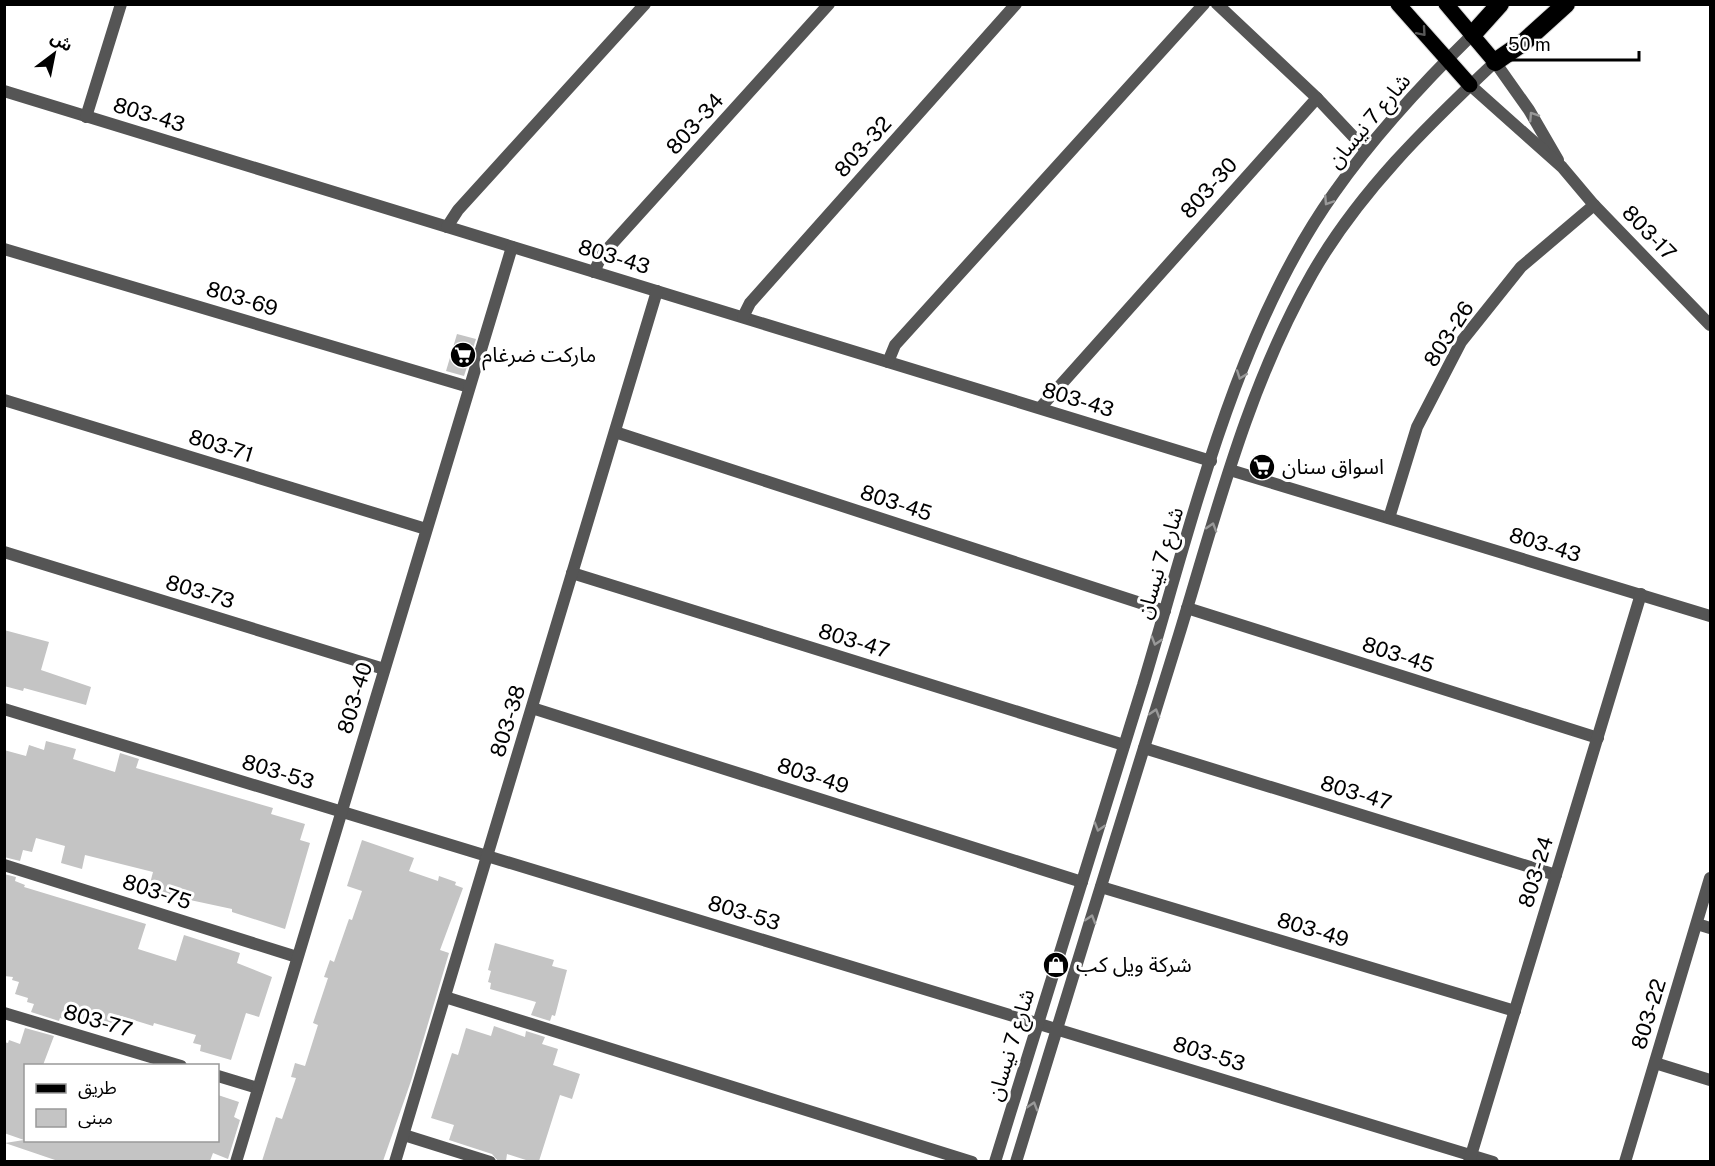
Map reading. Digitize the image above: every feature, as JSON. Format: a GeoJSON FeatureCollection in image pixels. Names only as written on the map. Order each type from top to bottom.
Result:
{"type":"FeatureCollection","features":[{"type":"Feature","properties":{"kind":"highway"},"geometry":{"type":"LineString","coordinates":[[1473,34],[1500,4]]}},
{"type":"Feature","properties":{"kind":"highway"},"geometry":{"type":"LineString","coordinates":[[1495,62],[1524,42],[1566,4]]}},
{"type":"Feature","properties":{"kind":"main road"},"geometry":{"type":"LineString","coordinates":[[1398,4],[1470,85]]}},
{"type":"Feature","properties":{"kind":"main road"},"geometry":{"type":"LineString","coordinates":[[1446,4],[1495,62]]}},
{"type":"Feature","properties":{"kind":"street"},"geometry":{"type":"LineString","coordinates":[[86,117],[121,4]]}},
{"type":"Feature","properties":{"kind":"street"},"geometry":{"type":"LineString","coordinates":[[447,227],[458,210],[645,4]]}},
{"type":"Feature","properties":{"kind":"street","name":"803-34"},"geometry":{"type":"LineString","coordinates":[[594,272],[602,255],[829,4]]}},
{"type":"Feature","properties":{"kind":"street","name":"803-32"},"geometry":{"type":"LineString","coordinates":[[743,317],[750,303],[1016,4]]}},
{"type":"Feature","properties":{"kind":"street"},"geometry":{"type":"LineString","coordinates":[[888,362],[895,345],[1204,4]]}},
{"type":"Feature","properties":{"kind":"street"},"geometry":{"type":"LineString","coordinates":[[1217,4],[1317,98],[1366,150]]}},
{"type":"Feature","properties":{"kind":"street","name":"شارع 7 نيسان"},"geometry":{"type":"LineString","coordinates":[[995,1161],[1212,461],[1243,370],[1274,298],[1333,194],[1366,150],[1473,34]]}},
{"type":"Feature","properties":{"kind":"street","name":"شارع 7 نيسان"},"geometry":{"type":"LineString","coordinates":[[1016,1161],[1230,470],[1263,378],[1294,307],[1356,207],[1424,129],[1495,62]]}},
{"type":"Feature","properties":{"kind":"street","name":"803-17"},"geometry":{"type":"LineString","coordinates":[[1495,62],[1535,119],[1562,167]]}},
{"type":"Feature","properties":{"kind":"street","name":"803-17"},"geometry":{"type":"LineString","coordinates":[[1470,85],[1562,167],[1594,205],[1710,325]]}},
{"type":"Feature","properties":{"kind":"street","name":"803-43"},"geometry":{"type":"LineString","coordinates":[[4,92],[1212,461]]}},
{"type":"Feature","properties":{"kind":"street","name":"803-30"},"geometry":{"type":"LineString","coordinates":[[1040,408],[1317,98]]}},
{"type":"Feature","properties":{"kind":"street","name":"803-26"},"geometry":{"type":"LineString","coordinates":[[1389,518],[1417,427],[1461,342],[1521,267],[1594,205]]}},
{"type":"Feature","properties":{"kind":"street","name":"803-40"},"geometry":{"type":"LineString","coordinates":[[236,1161],[512,247]]}},
{"type":"Feature","properties":{"kind":"street","name":"803-69"},"geometry":{"type":"LineString","coordinates":[[4,249],[469,387]]}},
{"type":"Feature","properties":{"kind":"street","name":"803-38"},"geometry":{"type":"LineString","coordinates":[[395,1161],[657,291]]}},
{"type":"Feature","properties":{"kind":"street","name":"803-71"},"geometry":{"type":"LineString","coordinates":[[4,400],[426,529]]}},
{"type":"Feature","properties":{"kind":"street","name":"803-45"},"geometry":{"type":"LineString","coordinates":[[615,432],[1165,611]]}},
{"type":"Feature","properties":{"kind":"street","name":"803-43"},"geometry":{"type":"LineString","coordinates":[[1230,470],[1710,616]]}},
{"type":"Feature","properties":{"kind":"street","name":"803-73"},"geometry":{"type":"LineString","coordinates":[[4,552],[384,669]]}},
{"type":"Feature","properties":{"kind":"street","name":"803-47"},"geometry":{"type":"LineString","coordinates":[[572,573],[1124,745]]}},
{"type":"Feature","properties":{"kind":"street","name":"803-24"},"geometry":{"type":"LineString","coordinates":[[1470,1158],[1641,594]]}},
{"type":"Feature","properties":{"kind":"street","name":"803-45"},"geometry":{"type":"LineString","coordinates":[[1187,608],[1598,738]]}},
{"type":"Feature","properties":{"kind":"street","name":"803-49"},"geometry":{"type":"LineString","coordinates":[[532,708],[1082,882]]}},
{"type":"Feature","properties":{"kind":"street","name":"803-53"},"geometry":{"type":"LineString","coordinates":[[4,709],[1039,1023],[1470,1158],[1493,1161]]}},
{"type":"Feature","properties":{"kind":"street","name":"803-47"},"geometry":{"type":"LineString","coordinates":[[1144,748],[1556,875]]}},
{"type":"Feature","properties":{"kind":"street","name":"803-75"},"geometry":{"type":"LineString","coordinates":[[4,865],[297,957]]}},
{"type":"Feature","properties":{"kind":"street","name":"803-22"},"geometry":{"type":"LineString","coordinates":[[1625,1161],[1710,878]]}},
{"type":"Feature","properties":{"kind":"street","name":"803-49"},"geometry":{"type":"LineString","coordinates":[[1101,887],[1515,1011]]}},
{"type":"Feature","properties":{"kind":"street"},"geometry":{"type":"LineString","coordinates":[[1697,924],[1710,928]]}},
{"type":"Feature","properties":{"kind":"street"},"geometry":{"type":"LineString","coordinates":[[445,997],[972,1161]]}},
{"type":"Feature","properties":{"kind":"street","name":"803-77"},"geometry":{"type":"LineString","coordinates":[[4,1013],[178,1064]]}},
{"type":"Feature","properties":{"kind":"street"},"geometry":{"type":"LineString","coordinates":[[1655,1064],[1710,1080]]}},
{"type":"Feature","properties":{"kind":"street"},"geometry":{"type":"LineString","coordinates":[[219,1076],[258,1088]]}},
{"type":"Feature","properties":{"kind":"street"},"geometry":{"type":"LineString","coordinates":[[404,1134],[490,1161]]}},
{"type":"Feature","properties":{"kind":"building","name":"ماركت ضرغام"},"geometry":{"type":"Polygon","coordinates":[[[457,334],[476,339],[464,376],[446,371],[457,334]]]}},
{"type":"Feature","properties":{"kind":"building"},"geometry":{"type":"Polygon","coordinates":[[[4,630],[49,642],[41,670],[91,687],[86,705],[24,688],[23,691],[4,686],[4,630]]]}},
{"type":"Feature","properties":{"kind":"building"},"geometry":{"type":"Polygon","coordinates":[[[46,741],[76,749],[73,759],[115,772],[120,753],[139,759],[136,768],[273,808],[271,814],[305,824],[300,840],[310,843],[285,929],[232,912],[232,909],[148,891],[153,872],[85,855],[82,869],[61,863],[65,846],[36,838],[32,852],[23,850],[20,861],[4,857],[4,750],[26,756],[29,745],[44,750],[46,741]]]}},
{"type":"Feature","properties":{"kind":"building"},"geometry":{"type":"Polygon","coordinates":[[[362,840],[414,858],[409,871],[438,881],[439,876],[456,882],[455,885],[463,888],[440,950],[449,953],[411,1081],[383,1161],[262,1161],[276,1117],[282,1119],[296,1078],[291,1077],[295,1063],[305,1066],[318,1025],[313,1023],[328,978],[324,977],[330,960],[334,962],[349,919],[352,920],[362,891],[347,886],[362,840]]]}},
{"type":"Feature","properties":{"kind":"building"},"geometry":{"type":"Polygon","coordinates":[[[4,874],[16,877],[15,881],[25,885],[24,887],[146,924],[138,949],[176,961],[184,935],[240,953],[237,963],[272,977],[259,1017],[246,1013],[231,1060],[200,1051],[201,1045],[193,1043],[196,1035],[154,1023],[153,1026],[117,1015],[112,1030],[78,1019],[77,1023],[60,1018],[59,1021],[31,1012],[34,1004],[27,1002],[28,998],[15,994],[19,982],[12,980],[13,977],[4,976],[4,874]]]}},
{"type":"Feature","properties":{"kind":"building"},"geometry":{"type":"Polygon","coordinates":[[[495,943],[554,960],[552,966],[567,970],[555,1016],[552,1015],[550,1021],[531,1015],[536,1002],[490,989],[491,983],[488,982],[491,971],[488,970],[495,943]]]}},
{"type":"Feature","properties":{"kind":"building"},"geometry":{"type":"Polygon","coordinates":[[[494,1026],[525,1037],[526,1031],[545,1037],[542,1044],[558,1049],[553,1065],[580,1074],[572,1099],[560,1095],[539,1161],[529,1161],[507,1154],[506,1161],[498,1161],[492,1154],[449,1140],[454,1125],[431,1118],[452,1053],[458,1055],[466,1028],[491,1036],[494,1026]]]}},
{"type":"Feature","properties":{"kind":"building"},"geometry":{"type":"Polygon","coordinates":[[[25,1028],[54,1036],[43,1064],[24,1064],[24,1140],[4,1133],[4,1042],[8,1043],[9,1040],[20,1044],[25,1028]]]}},
{"type":"Feature","properties":{"kind":"building"},"geometry":{"type":"Polygon","coordinates":[[[219,1095],[239,1102],[234,1117],[240,1120],[228,1159],[213,1153],[210,1161],[58,1161],[5,1143],[24,1140],[24,1142],[219,1142],[219,1095]]]}},
{"type":"Feature","properties":{"kind":"place","name":"ماركت ضرغام"},"geometry":{"type":"Point","coordinates":[463,355]}},
{"type":"Feature","properties":{"kind":"place","name":"اسواق سنان"},"geometry":{"type":"Point","coordinates":[1262,467]}},
{"type":"Feature","properties":{"kind":"place","name":"شركة ويل كب"},"geometry":{"type":"Point","coordinates":[1056,965]}}]}
